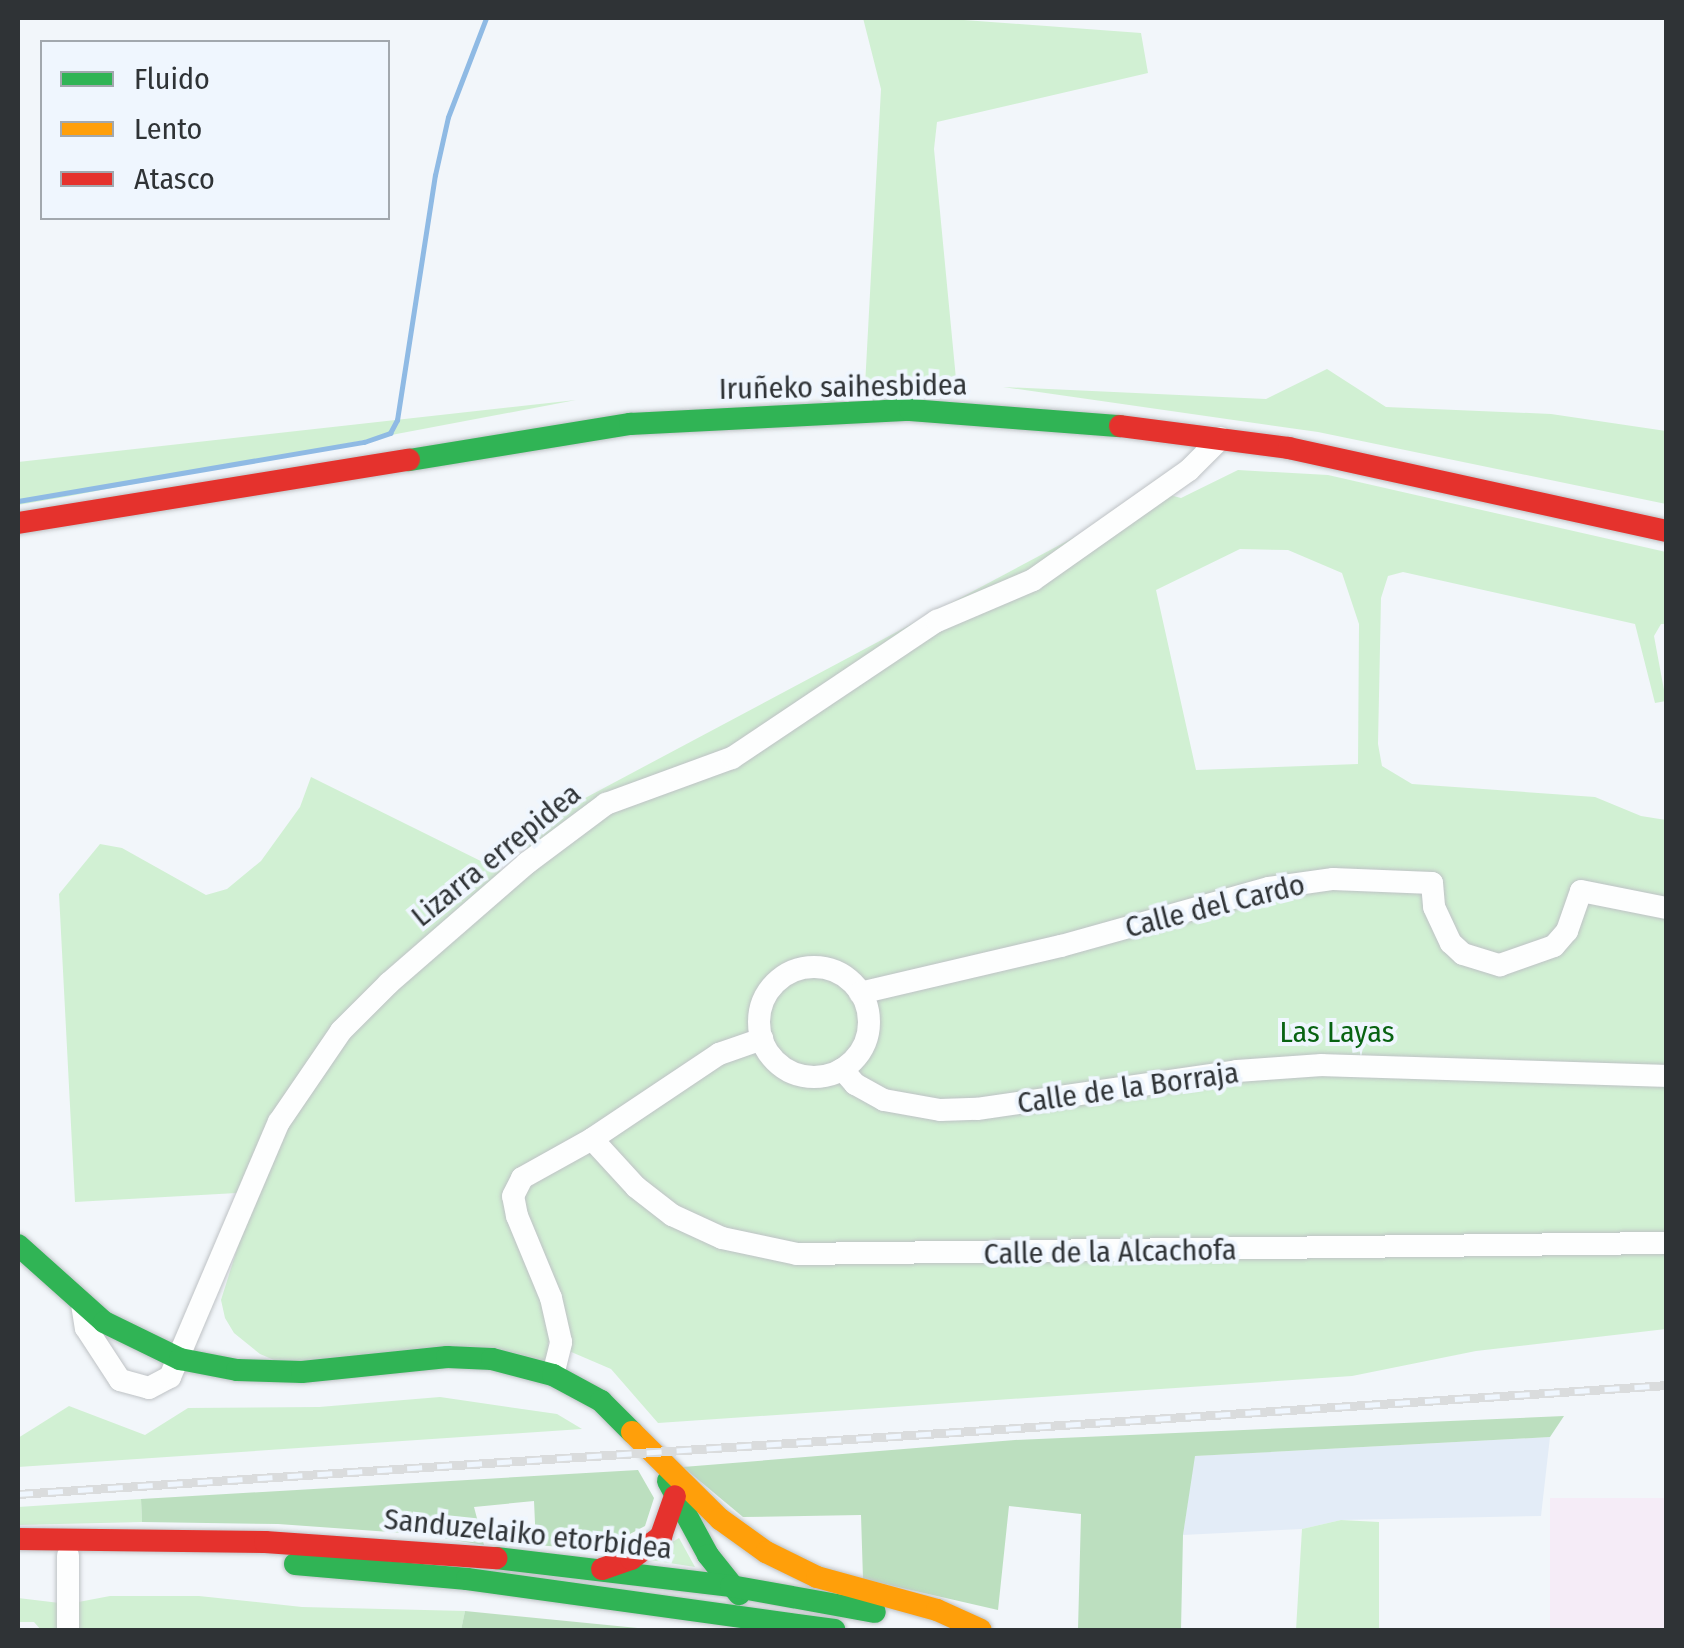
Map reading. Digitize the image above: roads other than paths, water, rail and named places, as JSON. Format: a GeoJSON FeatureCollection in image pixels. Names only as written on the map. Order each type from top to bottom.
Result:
{"type":"FeatureCollection","features":[{"type":"Feature","properties":{"kind":"main road","name":"Iruñeko saihesbidea"},"geometry":{"type":"LineString","coordinates":[[18,524],[630,424],[910,410],[1060,420],[1289,448],[1666,531]]}},
{"type":"Feature","properties":{"kind":"main road"},"geometry":{"type":"LineString","coordinates":[[18,1245],[82,1304],[140,1343],[180,1360],[238,1370],[302,1372],[447,1357],[492,1359],[553,1375],[601,1400],[728,1526],[816,1576],[937,1610],[978,1630]]}},
{"type":"Feature","properties":{"kind":"main road"},"geometry":{"type":"LineString","coordinates":[[663,1464],[675,1496],[731,1586],[759,1606],[884,1630]]}},
{"type":"Feature","properties":{"kind":"main road"},"geometry":{"type":"LineString","coordinates":[[661,1536],[675,1496]]}},
{"type":"Feature","properties":{"kind":"main road"},"geometry":{"type":"LineString","coordinates":[[600,1570],[631,1559],[661,1536],[691,1524],[728,1526]]}},
{"type":"Feature","properties":{"kind":"main road"},"geometry":{"type":"LineString","coordinates":[[502,1583],[556,1581],[704,1600],[731,1586],[739,1565],[728,1526]]}},
{"type":"Feature","properties":{"kind":"main road"},"geometry":{"type":"LineString","coordinates":[[18,1540],[69,1547]]}},
{"type":"Feature","properties":{"kind":"main road","name":"Sanduzelaiko etorbidea"},"geometry":{"type":"LineString","coordinates":[[69,1547],[338,1546],[465,1554],[731,1586],[978,1630]]}},
{"type":"Feature","properties":{"kind":"main road"},"geometry":{"type":"LineString","coordinates":[[18,1559],[69,1547]]}},
{"type":"Feature","properties":{"kind":"main road","name":"Sanduzelaiko etorbidea"},"geometry":{"type":"LineString","coordinates":[[69,1547],[502,1583],[834,1630]]}},
{"type":"Feature","properties":{"kind":"street","name":"Lizarra errepidea"},"geometry":{"type":"LineString","coordinates":[[180,1360],[279,1122],[341,1031],[445,932],[549,844],[606,804],[732,758],[937,621],[1033,580],[1189,470],[1221,438]]}},
{"type":"Feature","properties":{"kind":"street","name":"Calle del Cardo"},"geometry":{"type":"LineString","coordinates":[[860,993],[1061,946],[1269,888],[1333,879],[1432,883],[1434,907],[1451,943],[1463,954],[1500,964],[1554,946],[1567,931],[1581,891],[1666,908]]}},
{"type":"Feature","properties":{"kind":"street"},"geometry":{"type":"LineString","coordinates":[[826,968],[851,982],[860,993],[867,1009],[864,1043],[842,1069],[827,1075],[795,1073],[769,1054],[758,1023],[768,990],[794,970],[826,968]]}},
{"type":"Feature","properties":{"kind":"street"},"geometry":{"type":"LineString","coordinates":[[553,1375],[561,1342],[513,1196],[522,1178],[592,1138],[719,1054],[762,1040]]}},
{"type":"Feature","properties":{"kind":"street","name":"Calle de la Borraja"},"geometry":{"type":"LineString","coordinates":[[842,1069],[854,1084],[884,1100],[940,1110],[977,1109],[1236,1071],[1322,1065],[1666,1076]]}},
{"type":"Feature","properties":{"kind":"street","name":"Calle de la Alcachofa"},"geometry":{"type":"LineString","coordinates":[[592,1138],[636,1187],[672,1215],[722,1238],[798,1254],[1666,1244]]}},
{"type":"Feature","properties":{"kind":"street"},"geometry":{"type":"LineString","coordinates":[[82,1304],[86,1328],[120,1380],[150,1388],[170,1377],[180,1360]]}},
{"type":"Feature","properties":{"kind":"street"},"geometry":{"type":"LineString","coordinates":[[68,1629],[69,1547]]}},
{"type":"Feature","properties":{"kind":"waterway"},"geometry":{"type":"LineString","coordinates":[[18,501],[364,442],[390,433],[397,420],[435,175],[448,117],[486,18]]}},
{"type":"Feature","properties":{"kind":"railway"},"geometry":{"type":"LineString","coordinates":[[18,1494],[1666,1385]]}},
{"type":"Feature","properties":{"kind":"park label","name":"Las Layas"},"geometry":{"type":"Point","coordinates":[1337,1032]}}]}
